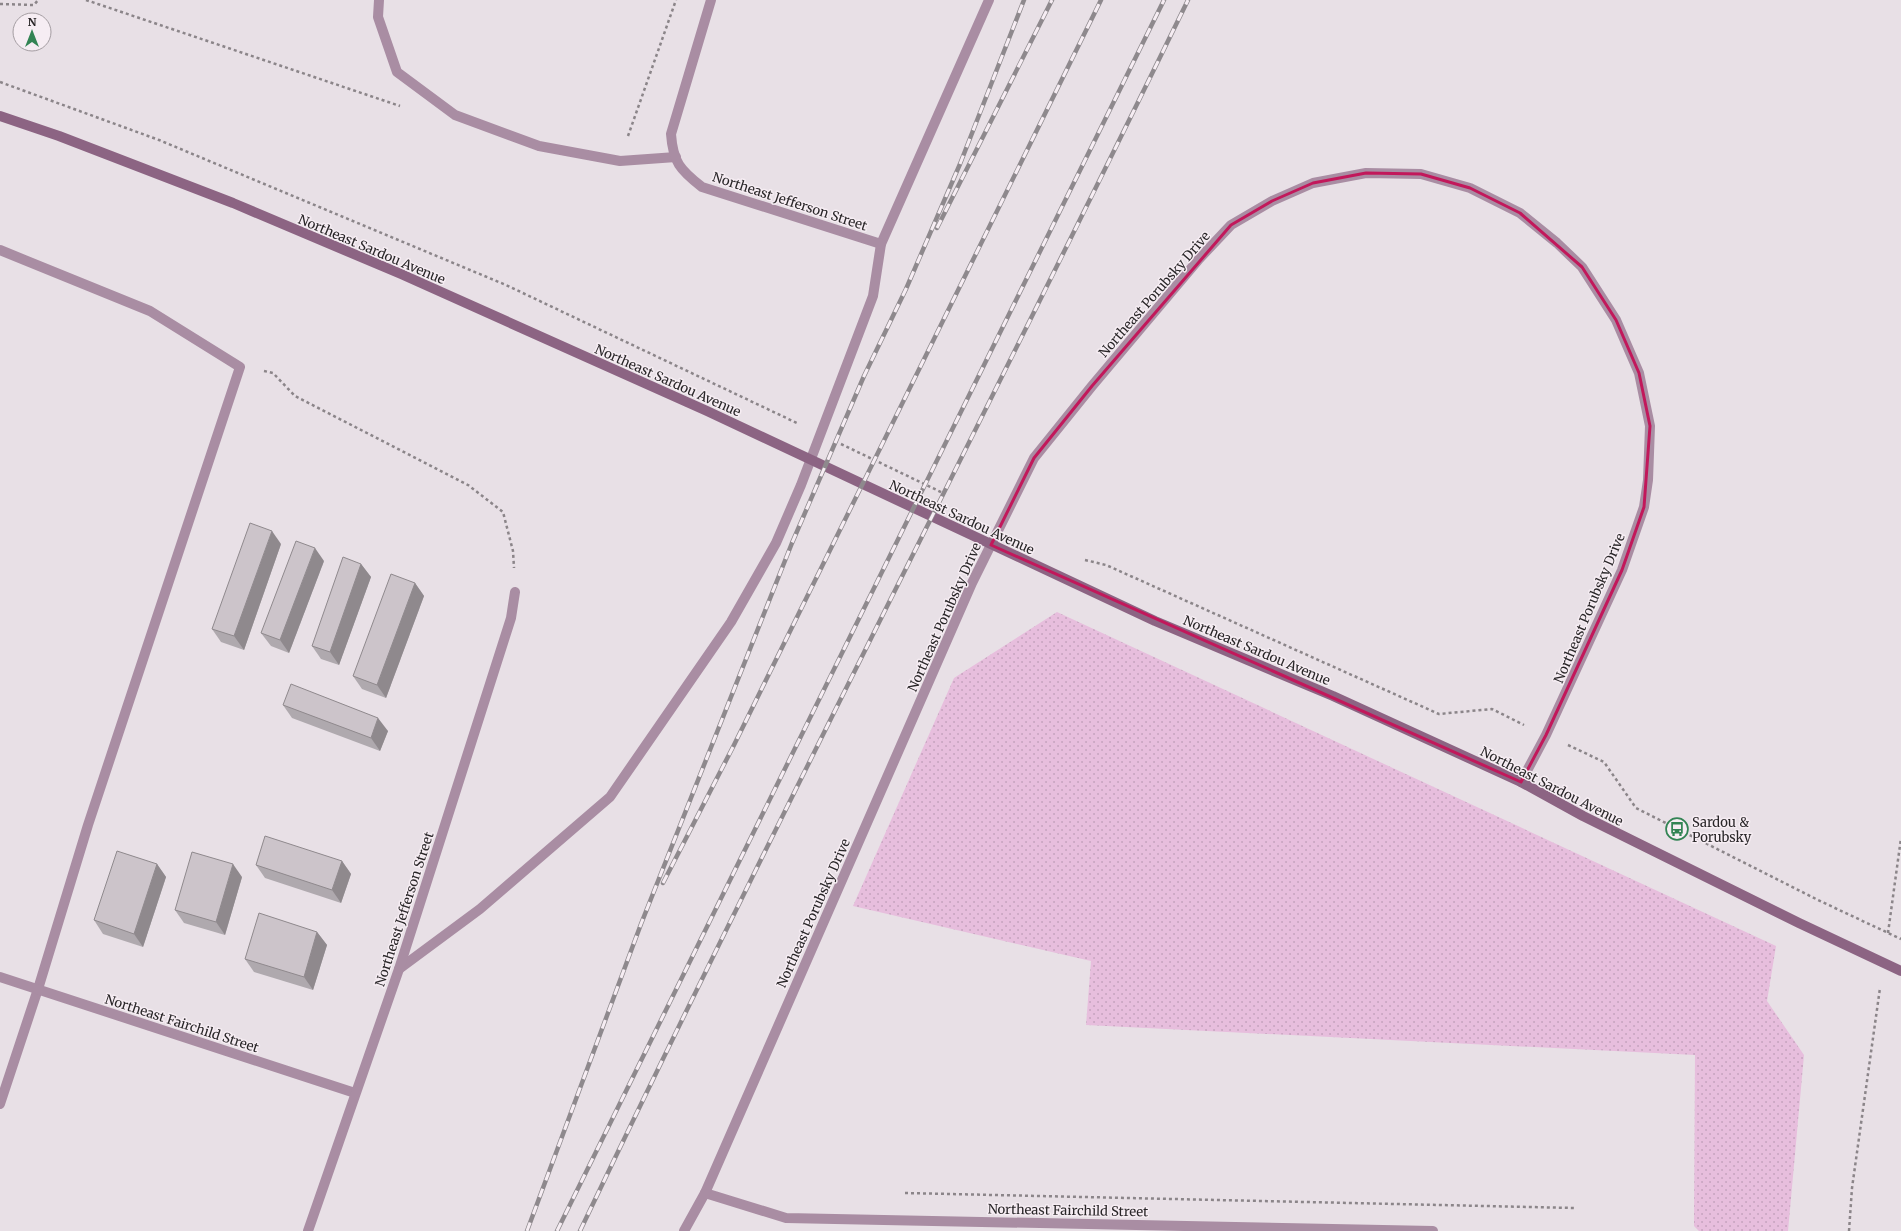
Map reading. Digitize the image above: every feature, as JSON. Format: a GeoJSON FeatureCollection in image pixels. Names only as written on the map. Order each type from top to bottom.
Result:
{"type":"FeatureCollection","features":[{"type":"Feature","properties":{"kind":"main road","name":"Northeast Sardou Avenue"},"geometry":{"type":"LineString","coordinates":[[0,116],[59,136],[233,203],[401,274],[707,411],[1155,621],[1333,696],[1521,782],[1583,816],[1799,923],[1901,970]]}},
{"type":"Feature","properties":{"kind":"street"},"geometry":{"type":"LineString","coordinates":[[379,0],[378,17],[397,72],[455,115],[539,146],[620,161],[676,157]]}},
{"type":"Feature","properties":{"kind":"street","name":"Northeast Jefferson Street"},"geometry":{"type":"LineString","coordinates":[[711,0],[671,134],[673,152],[683,172],[702,187],[881,244]]}},
{"type":"Feature","properties":{"kind":"street"},"geometry":{"type":"LineString","coordinates":[[400,969],[480,909],[610,796],[731,622],[776,542],[801,486],[873,296],[881,244],[989,0]]}},
{"type":"Feature","properties":{"kind":"street","name":"Northeast Porubsky Drive"},"geometry":{"type":"LineString","coordinates":[[684,1231],[705,1193],[972,583],[1034,458],[1092,386],[1199,259],[1231,225],[1272,201],[1313,183],[1366,173],[1421,174],[1470,188],[1520,213],[1557,243],[1582,267],[1616,320],[1639,373],[1650,426],[1648,480],[1644,507],[1622,570],[1546,735],[1521,782]]}},
{"type":"Feature","properties":{"kind":"street"},"geometry":{"type":"LineString","coordinates":[[0,250],[150,311],[240,367],[88,825],[38,989],[0,1104]]}},
{"type":"Feature","properties":{"kind":"street","name":"Northeast Jefferson Street"},"geometry":{"type":"LineString","coordinates":[[308,1231],[355,1093],[400,969],[511,618],[515,592]]}},
{"type":"Feature","properties":{"kind":"street","name":"Northeast Fairchild Street"},"geometry":{"type":"LineString","coordinates":[[0,977],[355,1093]]}},
{"type":"Feature","properties":{"kind":"street","name":"Northeast Fairchild Street"},"geometry":{"type":"LineString","coordinates":[[705,1193],[786,1218],[1433,1231]]}},
{"type":"Feature","properties":{"kind":"path"},"geometry":{"type":"LineString","coordinates":[[0,4],[34,5],[38,0]]}},
{"type":"Feature","properties":{"kind":"path"},"geometry":{"type":"LineString","coordinates":[[86,0],[404,107]]}},
{"type":"Feature","properties":{"kind":"path"},"geometry":{"type":"LineString","coordinates":[[620,161],[676,0]]}},
{"type":"Feature","properties":{"kind":"path"},"geometry":{"type":"LineString","coordinates":[[0,82],[159,140],[506,285],[800,425]]}},
{"type":"Feature","properties":{"kind":"path"},"geometry":{"type":"LineString","coordinates":[[240,367],[273,373],[295,396],[468,486],[503,512],[513,551],[515,592]]}},
{"type":"Feature","properties":{"kind":"path"},"geometry":{"type":"LineString","coordinates":[[835,442],[949,496]]}},
{"type":"Feature","properties":{"kind":"path"},"geometry":{"type":"LineString","coordinates":[[1084,560],[1106,565],[1440,714],[1492,709],[1604,762],[1636,808],[1818,900],[1901,939]]}},
{"type":"Feature","properties":{"kind":"path"},"geometry":{"type":"LineString","coordinates":[[1887,939],[1901,838]]}},
{"type":"Feature","properties":{"kind":"path"},"geometry":{"type":"LineString","coordinates":[[1849,1231],[1852,1188],[1880,986]]}},
{"type":"Feature","properties":{"kind":"path"},"geometry":{"type":"LineString","coordinates":[[906,1193],[1574,1208]]}},
{"type":"Feature","properties":{"kind":"highlighted area"},"geometry":{"type":"Polygon","coordinates":[[[1366,173],[1421,174],[1470,188],[1520,213],[1582,267],[1616,320],[1639,373],[1650,426],[1644,507],[1622,570],[1546,735],[1521,782],[991,545],[1034,458],[1092,386],[1231,225],[1272,201],[1313,183],[1366,173]]]}},
{"type":"Feature","properties":{"kind":"shaded area"},"geometry":{"type":"Polygon","coordinates":[[[1057,612],[1776,946],[1767,1001],[1804,1055],[1788,1231],[1699,1231],[1694,1226],[1695,1055],[1086,1025],[1091,961],[853,906],[954,678],[1057,612]]]}},
{"type":"Feature","properties":{"kind":"building"},"geometry":{"type":"Polygon","coordinates":[[[250,523],[272,531],[234,636],[212,629],[250,523]]]}},
{"type":"Feature","properties":{"kind":"building"},"geometry":{"type":"Polygon","coordinates":[[[296,541],[315,548],[280,640],[261,633],[296,541]]]}},
{"type":"Feature","properties":{"kind":"building"},"geometry":{"type":"Polygon","coordinates":[[[343,557],[361,564],[330,652],[312,646],[343,557]]]}},
{"type":"Feature","properties":{"kind":"building"},"geometry":{"type":"Polygon","coordinates":[[[391,574],[415,583],[377,685],[353,676],[391,574]]]}},
{"type":"Feature","properties":{"kind":"building"},"geometry":{"type":"Polygon","coordinates":[[[291,684],[378,718],[371,738],[283,705],[291,684]]]}},
{"type":"Feature","properties":{"kind":"building"},"geometry":{"type":"Polygon","coordinates":[[[265,836],[342,861],[332,890],[256,865],[265,836]]]}},
{"type":"Feature","properties":{"kind":"building"},"geometry":{"type":"Polygon","coordinates":[[[117,851],[157,864],[134,934],[94,920],[117,851]]]}},
{"type":"Feature","properties":{"kind":"building"},"geometry":{"type":"Polygon","coordinates":[[[192,852],[233,864],[216,922],[175,910],[192,852]]]}},
{"type":"Feature","properties":{"kind":"building"},"geometry":{"type":"Polygon","coordinates":[[[259,913],[317,932],[304,977],[245,959],[259,913]]]}},
{"type":"Feature","properties":{"kind":"railway"},"geometry":{"type":"LineString","coordinates":[[527,1231],[641,924],[792,543],[864,376],[906,289],[960,164],[1024,0]]}},
{"type":"Feature","properties":{"kind":"railway"},"geometry":{"type":"LineString","coordinates":[[937,228],[1052,0]]}},
{"type":"Feature","properties":{"kind":"railway"},"geometry":{"type":"LineString","coordinates":[[663,883],[734,745],[1101,0]]}},
{"type":"Feature","properties":{"kind":"railway"},"geometry":{"type":"LineString","coordinates":[[557,1231],[1164,0]]}},
{"type":"Feature","properties":{"kind":"railway"},"geometry":{"type":"LineString","coordinates":[[580,1231],[654,1076],[806,768],[1113,154],[1188,0]]}},
{"type":"Feature","properties":{"kind":"place","name":"Sardou & Porubsky"},"geometry":{"type":"Point","coordinates":[1677,829]}}]}
